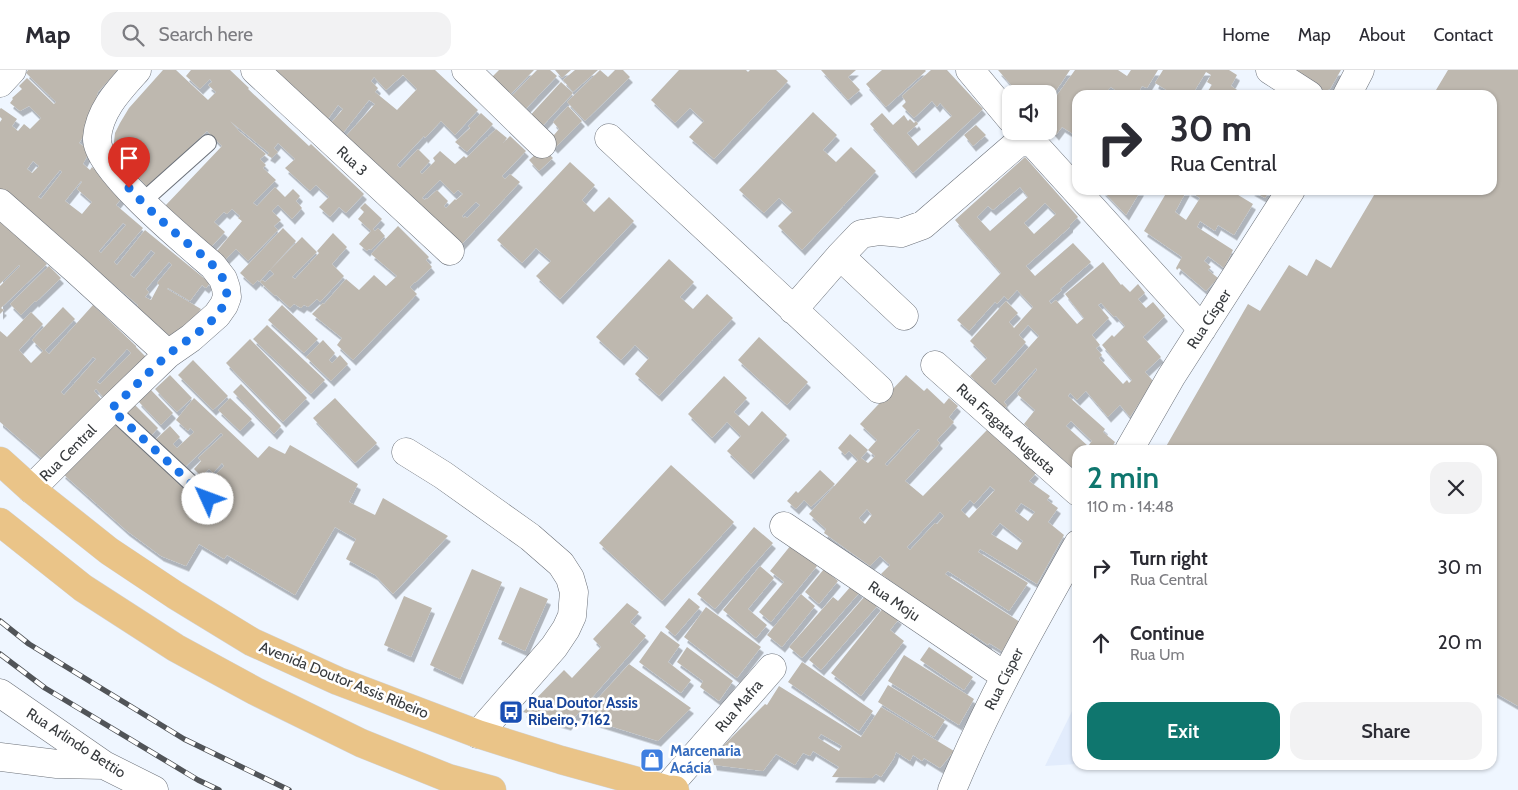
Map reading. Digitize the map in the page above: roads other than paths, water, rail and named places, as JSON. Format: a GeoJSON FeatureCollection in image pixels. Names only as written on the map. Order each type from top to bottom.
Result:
{"type":"FeatureCollection","features":[{"type":"Feature","properties":{"kind":"main road","name":"Avenida Doutor Assis Ribeiro"},"geometry":{"type":"LineString","coordinates":[[0,461],[109,551],[175,595],[252,642],[338,681],[478,734],[561,760],[671,789]]}},
{"type":"Feature","properties":{"kind":"main road"},"geometry":{"type":"LineString","coordinates":[[0,522],[83,588],[176,648],[255,692],[361,743],[448,778],[492,790]]}},
{"type":"Feature","properties":{"kind":"street"},"geometry":{"type":"LineString","coordinates":[[0,83],[12,70]]}},
{"type":"Feature","properties":{"kind":"street","name":"Rua Central"},"geometry":{"type":"LineString","coordinates":[[32,489],[168,354],[191,338],[217,315],[227,297],[223,278],[213,266],[142,202],[116,173],[97,146],[102,116],[118,92],[138,70]]}},
{"type":"Feature","properties":{"kind":"street","name":"Rua 3"},"geometry":{"type":"LineString","coordinates":[[255,70],[450,251]]}},
{"type":"Feature","properties":{"kind":"street"},"geometry":{"type":"LineString","coordinates":[[466,70],[542,144]]}},
{"type":"Feature","properties":{"kind":"street"},"geometry":{"type":"LineString","coordinates":[[970,70],[1002,108]]}},
{"type":"Feature","properties":{"kind":"street"},"geometry":{"type":"LineString","coordinates":[[1270,70],[1301,90]]}},
{"type":"Feature","properties":{"kind":"street"},"geometry":{"type":"LineString","coordinates":[[1349,90],[1360,70]]}},
{"type":"Feature","properties":{"kind":"street"},"geometry":{"type":"LineString","coordinates":[[609,138],[879,389]]}},
{"type":"Feature","properties":{"kind":"street"},"geometry":{"type":"LineString","coordinates":[[792,310],[861,234],[880,231],[901,233],[923,224],[1009,140]]}},
{"type":"Feature","properties":{"kind":"street"},"geometry":{"type":"LineString","coordinates":[[1030,140],[1072,186]]}},
{"type":"Feature","properties":{"kind":"street"},"geometry":{"type":"LineString","coordinates":[[1080,195],[1202,329]]}},
{"type":"Feature","properties":{"kind":"street","name":"Rua Císper"},"geometry":{"type":"LineString","coordinates":[[1132,445],[1171,377],[1288,195]]}},
{"type":"Feature","properties":{"kind":"street"},"geometry":{"type":"LineString","coordinates":[[0,203],[75,268],[168,354]]}},
{"type":"Feature","properties":{"kind":"street"},"geometry":{"type":"LineString","coordinates":[[840,256],[904,316]]}},
{"type":"Feature","properties":{"kind":"street","name":"Rua Fragata Augusta"},"geometry":{"type":"LineString","coordinates":[[934,365],[1072,487]]}},
{"type":"Feature","properties":{"kind":"street"},"geometry":{"type":"LineString","coordinates":[[406,452],[443,475],[530,538],[561,564],[570,578],[574,592],[572,616],[554,647],[478,734]]}},
{"type":"Feature","properties":{"kind":"street","name":"Rua Moju"},"geometry":{"type":"LineString","coordinates":[[784,526],[1005,676]]}},
{"type":"Feature","properties":{"kind":"street","name":"Rua Císper"},"geometry":{"type":"LineString","coordinates":[[952,790],[975,735],[1005,676],[1072,555]]}},
{"type":"Feature","properties":{"kind":"street","name":"Rua Mafra"},"geometry":{"type":"LineString","coordinates":[[671,789],[772,668]]}},
{"type":"Feature","properties":{"kind":"street","name":"Rua Arlindo Bettio"},"geometry":{"type":"LineString","coordinates":[[0,693],[104,765],[150,789]]}},
{"type":"Feature","properties":{"kind":"street"},"geometry":{"type":"LineString","coordinates":[[0,757],[58,764],[104,765]]}},
{"type":"Feature","properties":{"kind":"lane"},"geometry":{"type":"LineString","coordinates":[[142,202],[208,143]]}},
{"type":"Feature","properties":{"kind":"lane"},"geometry":{"type":"LineString","coordinates":[[111,409],[208,499]]}},
{"type":"Feature","properties":{"kind":"railway"},"geometry":{"type":"LineString","coordinates":[[0,621],[29,644],[184,739],[289,790]]}},
{"type":"Feature","properties":{"kind":"railway"},"geometry":{"type":"LineString","coordinates":[[0,654],[45,688],[198,780],[219,790]]}},
{"type":"Feature","properties":{"kind":"place","name":"Rua Doutor Assis Ribeiro, 7162"},"geometry":{"type":"Point","coordinates":[511,712]}},
{"type":"Feature","properties":{"kind":"place","name":"Marcenaria Acácia"},"geometry":{"type":"Point","coordinates":[652,760]}}]}
